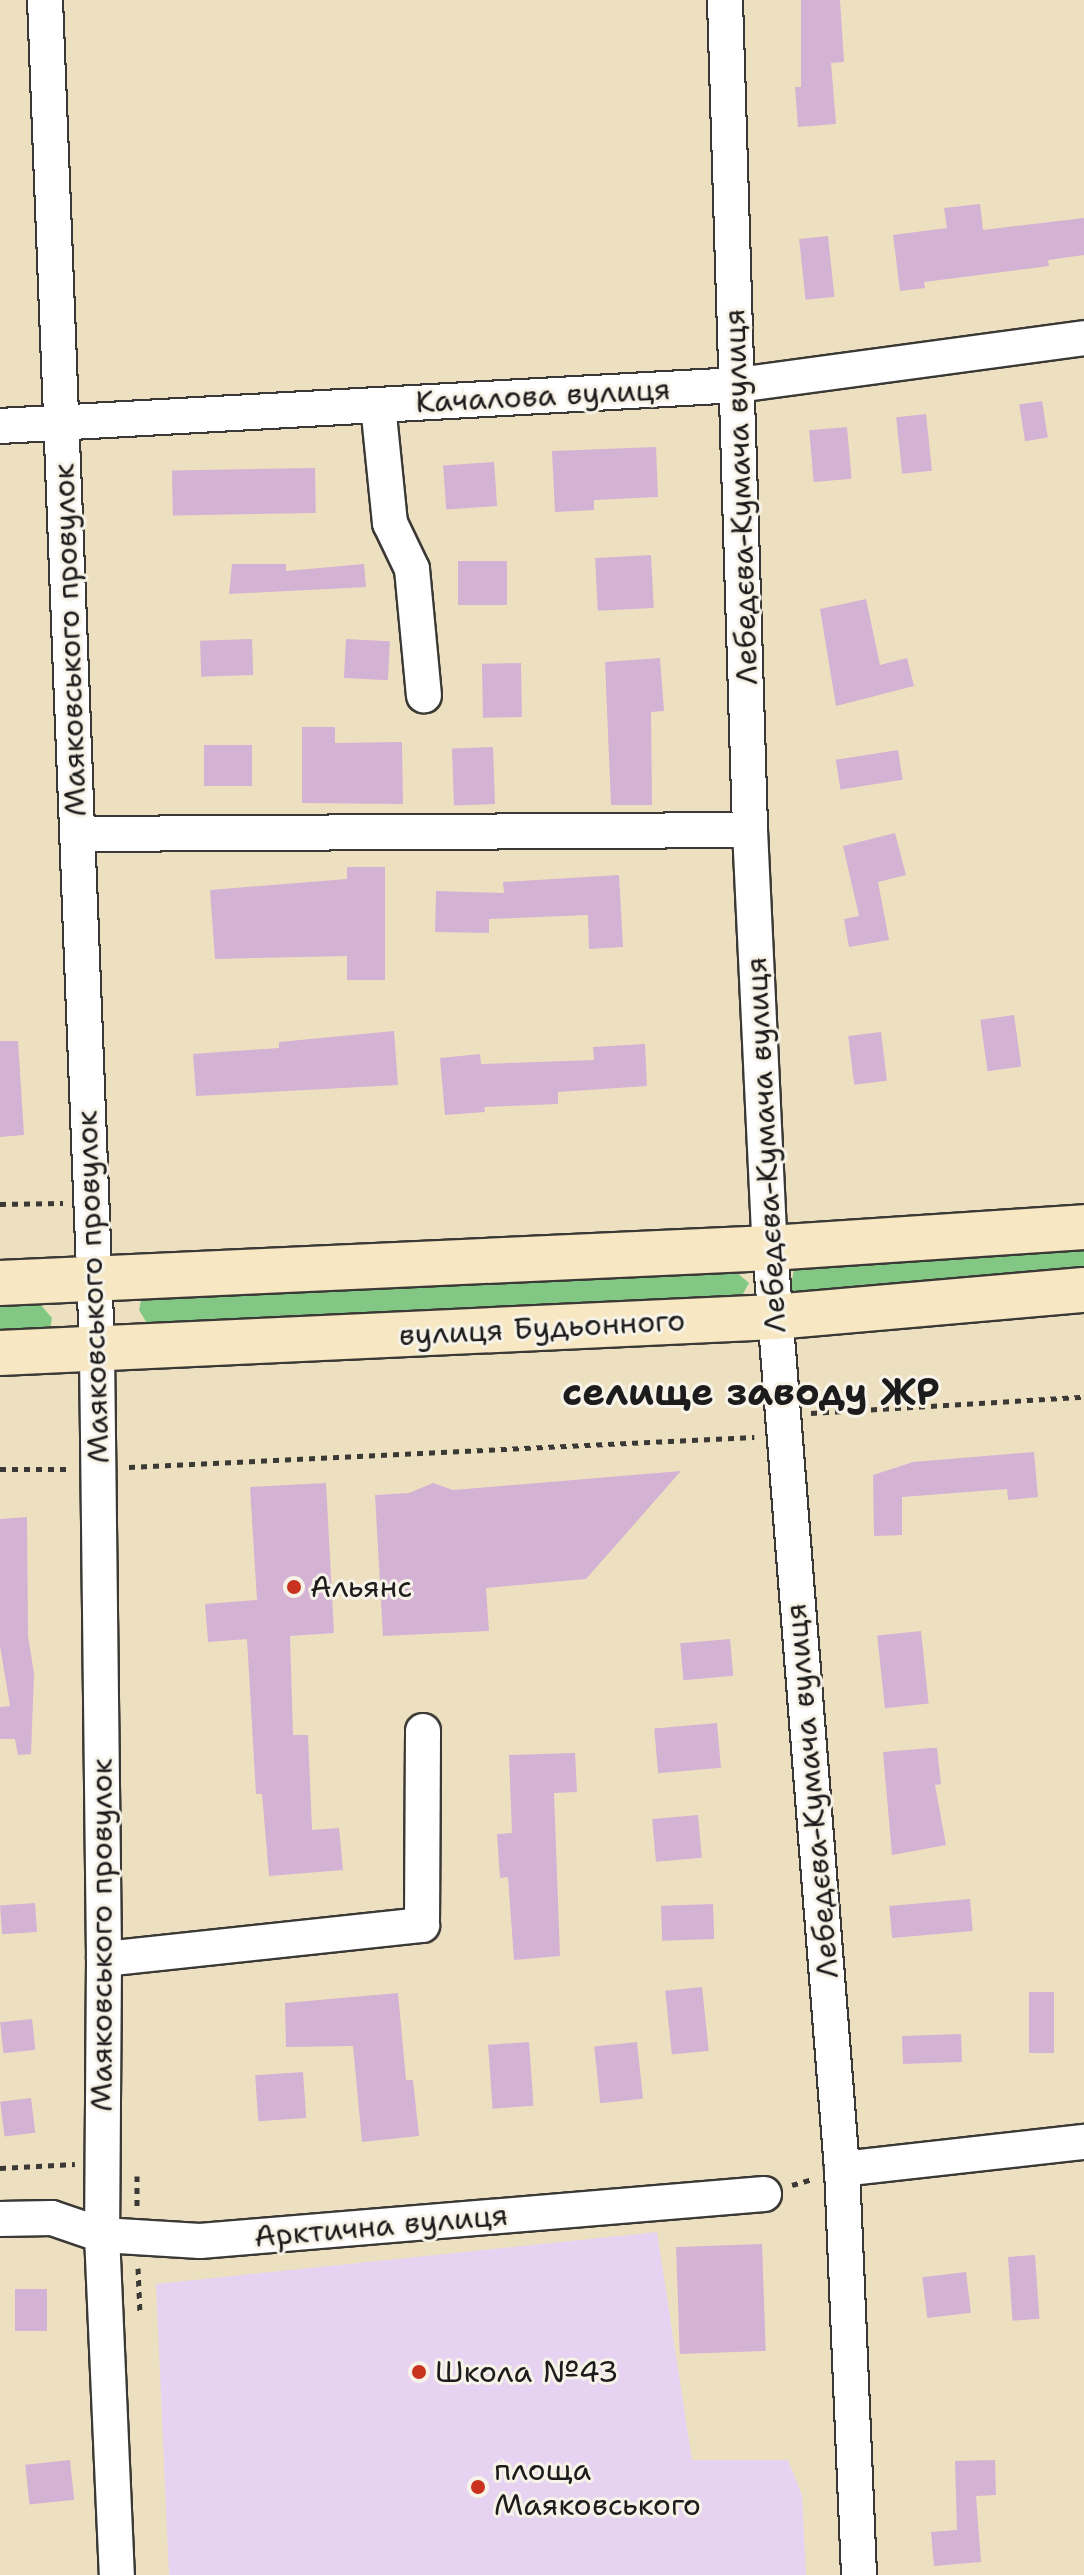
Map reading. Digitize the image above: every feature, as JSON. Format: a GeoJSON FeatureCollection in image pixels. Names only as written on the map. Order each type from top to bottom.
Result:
{"type":"FeatureCollection","features":[{"type":"Feature","properties":{"kind":"main road"},"geometry":{"type":"LineString","coordinates":[[0,1283],[770,1248],[1084,1227]]}},
{"type":"Feature","properties":{"kind":"main road","name":"вулиця Будьонного"},"geometry":{"type":"LineString","coordinates":[[0,1353],[774,1317],[1084,1290]]}},
{"type":"Feature","properties":{"kind":"street","name":"Маяковського провулок"},"geometry":{"type":"LineString","coordinates":[[45,0],[97,1350],[104,1959],[102,2235],[117,2575]]}},
{"type":"Feature","properties":{"kind":"street","name":"Лебедєва-Кумача вулиця"},"geometry":{"type":"LineString","coordinates":[[725,0],[750,830],[770,1248],[842,2169],[859,2575]]}},
{"type":"Feature","properties":{"kind":"street","name":"Качалова вулиця"},"geometry":{"type":"LineString","coordinates":[[0,426],[738,385],[1084,338]]}},
{"type":"Feature","properties":{"kind":"street"},"geometry":{"type":"LineString","coordinates":[[378,405],[390,523],[412,569],[424,695]]}},
{"type":"Feature","properties":{"kind":"street"},"geometry":{"type":"LineString","coordinates":[[77,834],[750,830]]}},
{"type":"Feature","properties":{"kind":"street"},"geometry":{"type":"LineString","coordinates":[[104,1959],[422,1925],[423,1731]]}},
{"type":"Feature","properties":{"kind":"street"},"geometry":{"type":"LineString","coordinates":[[842,2169],[1084,2142]]}},
{"type":"Feature","properties":{"kind":"street","name":"Арктична вулиця"},"geometry":{"type":"LineString","coordinates":[[0,2219],[52,2218],[102,2235],[200,2241],[764,2194]]}},
{"type":"Feature","properties":{"kind":"path"},"geometry":{"type":"LineString","coordinates":[[0,1204],[91,1203]]}},
{"type":"Feature","properties":{"kind":"path"},"geometry":{"type":"LineString","coordinates":[[0,1469],[99,1469],[782,1425],[1084,1397]]}},
{"type":"Feature","properties":{"kind":"path"},"geometry":{"type":"LineString","coordinates":[[0,2168],[102,2162]]}},
{"type":"Feature","properties":{"kind":"path"},"geometry":{"type":"LineString","coordinates":[[764,2194],[842,2169]]}},
{"type":"Feature","properties":{"kind":"shaded area","name":"Школа №43"},"geometry":{"type":"Polygon","coordinates":[[[657,2232],[692,2460],[788,2460],[802,2495],[806,2575],[169,2575],[156,2284],[657,2232]]]}},
{"type":"Feature","properties":{"kind":"green space"},"geometry":{"type":"Polygon","coordinates":[[[1084,1245],[1084,1272],[799,1297],[790,1291],[794,1269],[806,1262],[1084,1245]]]}},
{"type":"Feature","properties":{"kind":"green space"},"geometry":{"type":"Polygon","coordinates":[[[735,1271],[749,1283],[739,1301],[151,1330],[139,1310],[141,1300],[159,1294],[735,1271]]]}},
{"type":"Feature","properties":{"kind":"green space"},"geometry":{"type":"Polygon","coordinates":[[[40,1304],[52,1318],[50,1330],[0,1336],[0,1306],[40,1304]]]}},
{"type":"Feature","properties":{"kind":"building"},"geometry":{"type":"Polygon","coordinates":[[[801,0],[840,0],[844,62],[831,63],[836,124],[798,127],[795,87],[801,87],[801,0]]]}},
{"type":"Feature","properties":{"kind":"building"},"geometry":{"type":"Polygon","coordinates":[[[980,204],[983,230],[1084,218],[1084,255],[1048,260],[1049,266],[924,282],[925,288],[900,291],[893,235],[947,228],[944,208],[980,204]]]}},
{"type":"Feature","properties":{"kind":"building"},"geometry":{"type":"Polygon","coordinates":[[[828,236],[834,297],[806,300],[799,239],[828,236]]]}},
{"type":"Feature","properties":{"kind":"building"},"geometry":{"type":"Polygon","coordinates":[[[1042,401],[1048,438],[1025,441],[1019,405],[1042,401]]]}},
{"type":"Feature","properties":{"kind":"building"},"geometry":{"type":"Polygon","coordinates":[[[926,414],[932,471],[902,474],[896,417],[926,414]]]}},
{"type":"Feature","properties":{"kind":"building"},"geometry":{"type":"Polygon","coordinates":[[[847,427],[852,479],[814,482],[809,430],[847,427]]]}},
{"type":"Feature","properties":{"kind":"building"},"geometry":{"type":"Polygon","coordinates":[[[656,447],[658,497],[594,500],[594,510],[555,512],[552,451],[656,447]]]}},
{"type":"Feature","properties":{"kind":"building"},"geometry":{"type":"Polygon","coordinates":[[[494,462],[497,506],[446,509],[443,466],[494,462]]]}},
{"type":"Feature","properties":{"kind":"building"},"geometry":{"type":"Polygon","coordinates":[[[315,468],[316,513],[173,515],[172,470],[315,468]]]}},
{"type":"Feature","properties":{"kind":"building"},"geometry":{"type":"Polygon","coordinates":[[[651,555],[654,608],[598,611],[595,558],[651,555]]]}},
{"type":"Feature","properties":{"kind":"building"},"geometry":{"type":"Polygon","coordinates":[[[458,561],[507,561],[507,605],[458,605],[458,561]]]}},
{"type":"Feature","properties":{"kind":"building"},"geometry":{"type":"Polygon","coordinates":[[[232,564],[286,564],[286,571],[364,564],[366,587],[229,594],[232,564]]]}},
{"type":"Feature","properties":{"kind":"building"},"geometry":{"type":"Polygon","coordinates":[[[866,599],[880,665],[907,658],[914,686],[836,706],[820,609],[866,599]]]}},
{"type":"Feature","properties":{"kind":"building"},"geometry":{"type":"Polygon","coordinates":[[[252,639],[253,675],[201,677],[200,641],[252,639]]]}},
{"type":"Feature","properties":{"kind":"building"},"geometry":{"type":"Polygon","coordinates":[[[346,639],[390,641],[388,680],[344,678],[346,639]]]}},
{"type":"Feature","properties":{"kind":"building"},"geometry":{"type":"Polygon","coordinates":[[[660,658],[664,711],[651,712],[652,805],[611,805],[605,662],[660,658]]]}},
{"type":"Feature","properties":{"kind":"building"},"geometry":{"type":"Polygon","coordinates":[[[521,663],[522,717],[483,718],[482,664],[521,663]]]}},
{"type":"Feature","properties":{"kind":"building"},"geometry":{"type":"Polygon","coordinates":[[[302,727],[335,727],[335,743],[402,742],[403,804],[302,803],[302,727]]]}},
{"type":"Feature","properties":{"kind":"building"},"geometry":{"type":"Polygon","coordinates":[[[204,745],[252,745],[252,786],[204,786],[204,745]]]}},
{"type":"Feature","properties":{"kind":"building"},"geometry":{"type":"Polygon","coordinates":[[[493,747],[495,804],[454,805],[452,748],[493,747]]]}},
{"type":"Feature","properties":{"kind":"building"},"geometry":{"type":"Polygon","coordinates":[[[898,750],[903,780],[840,789],[836,760],[898,750]]]}},
{"type":"Feature","properties":{"kind":"building"},"geometry":{"type":"Polygon","coordinates":[[[895,833],[906,875],[878,882],[889,940],[849,947],[844,919],[859,916],[843,846],[895,833]]]}},
{"type":"Feature","properties":{"kind":"building"},"geometry":{"type":"Polygon","coordinates":[[[347,867],[385,867],[385,980],[347,980],[347,956],[215,959],[210,890],[347,879],[347,867]]]}},
{"type":"Feature","properties":{"kind":"building"},"geometry":{"type":"Polygon","coordinates":[[[619,875],[623,947],[589,949],[588,915],[489,919],[489,933],[435,932],[436,891],[504,893],[503,882],[619,875]]]}},
{"type":"Feature","properties":{"kind":"building"},"geometry":{"type":"Polygon","coordinates":[[[1014,1015],[1021,1066],[988,1071],[980,1020],[1014,1015]]]}},
{"type":"Feature","properties":{"kind":"building"},"geometry":{"type":"Polygon","coordinates":[[[394,1031],[398,1085],[196,1096],[193,1054],[279,1048],[279,1042],[394,1031]]]}},
{"type":"Feature","properties":{"kind":"building"},"geometry":{"type":"Polygon","coordinates":[[[881,1032],[887,1081],[854,1085],[848,1036],[881,1032]]]}},
{"type":"Feature","properties":{"kind":"building"},"geometry":{"type":"Polygon","coordinates":[[[0,1041],[18,1041],[24,1135],[0,1137],[0,1041]]]}},
{"type":"Feature","properties":{"kind":"building"},"geometry":{"type":"Polygon","coordinates":[[[645,1044],[647,1086],[558,1092],[558,1104],[484,1107],[485,1112],[445,1115],[440,1058],[480,1054],[481,1064],[594,1060],[593,1047],[645,1044]]]}},
{"type":"Feature","properties":{"kind":"building"},"geometry":{"type":"Polygon","coordinates":[[[1034,1452],[1038,1497],[1008,1500],[1007,1489],[902,1497],[902,1535],[874,1536],[873,1475],[913,1462],[1034,1452]]]}},
{"type":"Feature","properties":{"kind":"building"},"geometry":{"type":"Polygon","coordinates":[[[681,1471],[586,1579],[486,1588],[489,1631],[383,1636],[375,1495],[409,1493],[433,1483],[453,1490],[681,1471]]]}},
{"type":"Feature","properties":{"kind":"building"},"geometry":{"type":"Polygon","coordinates":[[[326,1483],[334,1633],[290,1636],[293,1735],[308,1735],[312,1830],[339,1828],[343,1870],[269,1876],[262,1794],[256,1794],[247,1639],[208,1642],[205,1604],[257,1600],[250,1487],[326,1483]]]}},
{"type":"Feature","properties":{"kind":"building"},"geometry":{"type":"Polygon","coordinates":[[[27,1517],[28,1635],[34,1674],[31,1754],[18,1755],[15,1739],[0,1739],[0,1707],[10,1706],[0,1646],[0,1519],[27,1517]]]}},
{"type":"Feature","properties":{"kind":"building"},"geometry":{"type":"Polygon","coordinates":[[[921,1631],[929,1704],[885,1708],[877,1636],[921,1631]]]}},
{"type":"Feature","properties":{"kind":"building"},"geometry":{"type":"Polygon","coordinates":[[[730,1639],[733,1676],[683,1680],[680,1643],[730,1639]]]}},
{"type":"Feature","properties":{"kind":"building"},"geometry":{"type":"Polygon","coordinates":[[[717,1723],[721,1768],[658,1773],[654,1728],[717,1723]]]}},
{"type":"Feature","properties":{"kind":"building"},"geometry":{"type":"Polygon","coordinates":[[[937,1748],[941,1784],[935,1785],[946,1845],[892,1855],[883,1752],[937,1748]]]}},
{"type":"Feature","properties":{"kind":"building"},"geometry":{"type":"Polygon","coordinates":[[[575,1753],[577,1792],[554,1793],[560,1956],[514,1960],[508,1877],[500,1878],[497,1834],[512,1833],[509,1755],[575,1753]]]}},
{"type":"Feature","properties":{"kind":"building"},"geometry":{"type":"Polygon","coordinates":[[[698,1815],[702,1858],[656,1862],[652,1819],[698,1815]]]}},
{"type":"Feature","properties":{"kind":"building"},"geometry":{"type":"Polygon","coordinates":[[[970,1899],[973,1931],[892,1938],[889,1906],[970,1899]]]}},
{"type":"Feature","properties":{"kind":"building"},"geometry":{"type":"Polygon","coordinates":[[[35,1903],[37,1932],[2,1934],[0,1905],[35,1903]]]}},
{"type":"Feature","properties":{"kind":"building"},"geometry":{"type":"Polygon","coordinates":[[[713,1904],[714,1939],[662,1941],[661,1906],[713,1904]]]}},
{"type":"Feature","properties":{"kind":"building"},"geometry":{"type":"Polygon","coordinates":[[[702,1987],[709,2051],[672,2055],[665,1991],[702,1987]]]}},
{"type":"Feature","properties":{"kind":"building"},"geometry":{"type":"Polygon","coordinates":[[[1029,1992],[1054,1992],[1054,2053],[1029,2053],[1029,1992]]]}},
{"type":"Feature","properties":{"kind":"building"},"geometry":{"type":"Polygon","coordinates":[[[398,1993],[406,2080],[413,2080],[419,2136],[362,2142],[353,2046],[286,2047],[285,2003],[398,1993]]]}},
{"type":"Feature","properties":{"kind":"building"},"geometry":{"type":"Polygon","coordinates":[[[32,2019],[35,2050],[3,2053],[0,2022],[32,2019]]]}},
{"type":"Feature","properties":{"kind":"building"},"geometry":{"type":"Polygon","coordinates":[[[961,2034],[962,2062],[903,2064],[902,2036],[961,2034]]]}},
{"type":"Feature","properties":{"kind":"building"},"geometry":{"type":"Polygon","coordinates":[[[529,2042],[533,2106],[493,2109],[488,2045],[529,2042]]]}},
{"type":"Feature","properties":{"kind":"building"},"geometry":{"type":"Polygon","coordinates":[[[637,2042],[643,2099],[600,2103],[594,2046],[637,2042]]]}},
{"type":"Feature","properties":{"kind":"building"},"geometry":{"type":"Polygon","coordinates":[[[303,2072],[306,2118],[258,2121],[255,2075],[303,2072]]]}},
{"type":"Feature","properties":{"kind":"building"},"geometry":{"type":"Polygon","coordinates":[[[31,2098],[35,2133],[4,2137],[0,2102],[31,2098]]]}},
{"type":"Feature","properties":{"kind":"building"},"geometry":{"type":"Polygon","coordinates":[[[762,2244],[766,2351],[680,2354],[676,2247],[762,2244]]]}},
{"type":"Feature","properties":{"kind":"building"},"geometry":{"type":"Polygon","coordinates":[[[1035,2255],[1039,2319],[1013,2321],[1008,2257],[1035,2255]]]}},
{"type":"Feature","properties":{"kind":"building"},"geometry":{"type":"Polygon","coordinates":[[[966,2272],[971,2313],[927,2318],[922,2277],[966,2272]]]}},
{"type":"Feature","properties":{"kind":"building"},"geometry":{"type":"Polygon","coordinates":[[[15,2289],[47,2289],[47,2331],[15,2331],[15,2289]]]}},
{"type":"Feature","properties":{"kind":"building"},"geometry":{"type":"Polygon","coordinates":[[[70,2460],[74,2500],[29,2504],[25,2465],[70,2460]]]}},
{"type":"Feature","properties":{"kind":"building"},"geometry":{"type":"Polygon","coordinates":[[[995,2460],[996,2495],[976,2496],[981,2562],[934,2566],[931,2532],[957,2530],[955,2461],[995,2460]]]}},
{"type":"Feature","properties":{"kind":"place","name":"Альянс"},"geometry":{"type":"Point","coordinates":[294,1587]}},
{"type":"Feature","properties":{"kind":"place","name":"Школа №43"},"geometry":{"type":"Point","coordinates":[419,2372]}},
{"type":"Feature","properties":{"kind":"place","name":"площа Маяковського"},"geometry":{"type":"Point","coordinates":[478,2487]}},
{"type":"Feature","properties":{"kind":"district","name":"селище заводу ЖР"},"geometry":{"type":"Point","coordinates":[751,1392]}}]}
